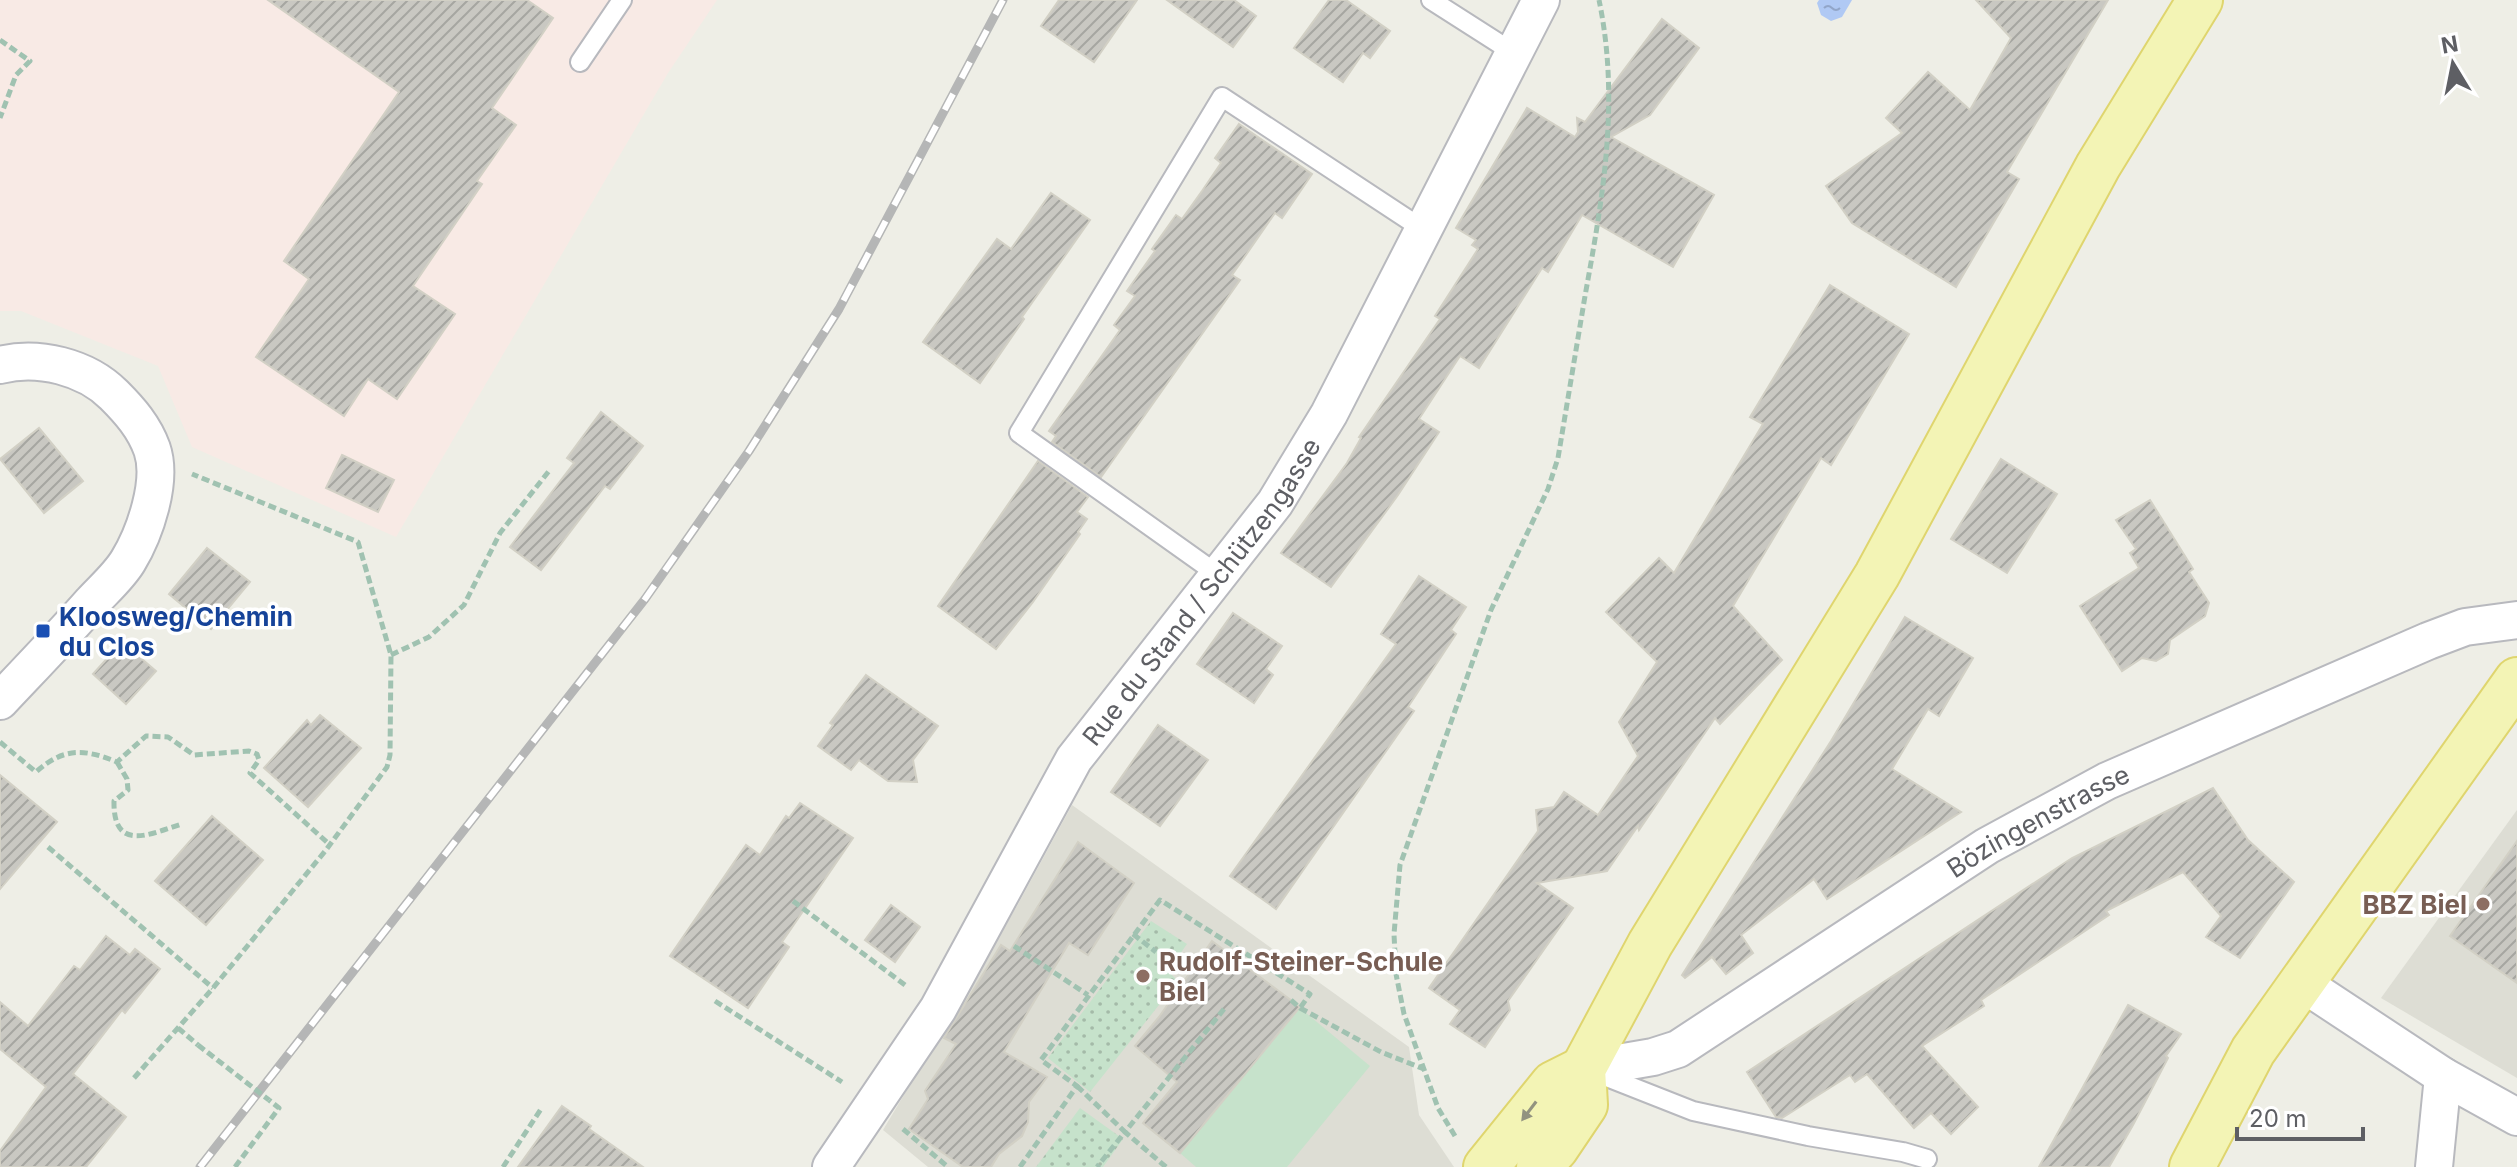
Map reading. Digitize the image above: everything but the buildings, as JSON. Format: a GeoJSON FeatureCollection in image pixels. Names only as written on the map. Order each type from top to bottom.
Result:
{"type":"FeatureCollection","features":[{"type":"Feature","properties":{"kind":"main road"},"geometry":{"type":"LineString","coordinates":[[1539,1167],[1585,1105],[1583,1069],[1650,944],[1877,575],[2098,166],[2200,0]]}},
{"type":"Feature","properties":{"kind":"main road"},"geometry":{"type":"LineString","coordinates":[[2192,1167],[2253,1051],[2517,680]]}},
{"type":"Feature","properties":{"kind":"main road"},"geometry":{"type":"LineString","coordinates":[[1472,1153],[1553,1084],[1583,1069]]}},
{"type":"Feature","properties":{"kind":"street","name":"Rue du Stand / Schützengasse"},"geometry":{"type":"LineString","coordinates":[[831,1167],[938,1009],[1074,759],[1275,503],[1329,414],[1541,0]]}},
{"type":"Feature","properties":{"kind":"street"},"geometry":{"type":"LineString","coordinates":[[0,365],[33,362],[73,368],[104,385],[136,417],[153,451],[155,473],[143,533],[127,564],[0,701]]}},
{"type":"Feature","properties":{"kind":"street","name":"Bözingenstrasse"},"geometry":{"type":"LineString","coordinates":[[1583,1069],[1653,1057],[1678,1049],[1987,846],[2107,781],[2428,641],[2465,627],[2517,620]]}},
{"type":"Feature","properties":{"kind":"street"},"geometry":{"type":"LineString","coordinates":[[2302,983],[2443,1076],[2517,1117]]}},
{"type":"Feature","properties":{"kind":"street"},"geometry":{"type":"LineString","coordinates":[[2434,1167],[2443,1076]]}},
{"type":"Feature","properties":{"kind":"lane"},"geometry":{"type":"LineString","coordinates":[[580,62],[622,0]]}},
{"type":"Feature","properties":{"kind":"lane"},"geometry":{"type":"LineString","coordinates":[[1431,0],[1514,53]]}},
{"type":"Feature","properties":{"kind":"lane"},"geometry":{"type":"LineString","coordinates":[[1220,576],[1019,433],[1222,97],[1424,230]]}},
{"type":"Feature","properties":{"kind":"lane"},"geometry":{"type":"LineString","coordinates":[[1583,1069],[1693,1111],[1927,1159]]}},
{"type":"Feature","properties":{"kind":"path"},"geometry":{"type":"LineString","coordinates":[[1472,1153],[1438,1108],[1404,1014],[1396,974],[1394,934],[1400,865],[1491,610],[1548,489],[1558,458],[1607,160],[1609,78],[1599,0]]}},
{"type":"Feature","properties":{"kind":"path"},"geometry":{"type":"LineString","coordinates":[[0,40],[30,61],[16,75],[0,118]]}},
{"type":"Feature","properties":{"kind":"path"},"geometry":{"type":"LineString","coordinates":[[391,655],[429,637],[464,605],[500,533],[549,471]]}},
{"type":"Feature","properties":{"kind":"path"},"geometry":{"type":"LineString","coordinates":[[134,1078],[213,988],[329,844],[387,767],[390,755],[391,655],[358,542],[197,474]]}},
{"type":"Feature","properties":{"kind":"path"},"geometry":{"type":"LineString","coordinates":[[117,762],[146,736],[168,737],[194,755],[249,751],[257,754],[259,760],[250,773],[329,844]]}},
{"type":"Feature","properties":{"kind":"path"},"geometry":{"type":"LineString","coordinates":[[0,742],[36,772],[53,757],[80,751],[117,762],[127,779],[128,790],[114,801],[114,818],[119,829],[131,837],[182,824]]}},
{"type":"Feature","properties":{"kind":"path"},"geometry":{"type":"LineString","coordinates":[[48,847],[213,988]]}},
{"type":"Feature","properties":{"kind":"path"},"geometry":{"type":"LineString","coordinates":[[1166,1167],[1077,1086],[1041,1060],[1160,900],[1310,994],[1300,1008]]}},
{"type":"Feature","properties":{"kind":"path"},"geometry":{"type":"LineString","coordinates":[[793,901],[938,1009]]}},
{"type":"Feature","properties":{"kind":"path"},"geometry":{"type":"LineString","coordinates":[[1133,934],[1156,952]]}},
{"type":"Feature","properties":{"kind":"path"},"geometry":{"type":"LineString","coordinates":[[1013,946],[1088,995]]}},
{"type":"Feature","properties":{"kind":"path"},"geometry":{"type":"LineString","coordinates":[[1291,1000],[1300,1008],[1381,1052],[1424,1069]]}},
{"type":"Feature","properties":{"kind":"path"},"geometry":{"type":"LineString","coordinates":[[715,1001],[874,1102]]}},
{"type":"Feature","properties":{"kind":"path"},"geometry":{"type":"LineString","coordinates":[[1097,1167],[1224,1009]]}},
{"type":"Feature","properties":{"kind":"path"},"geometry":{"type":"LineString","coordinates":[[178,1028],[279,1108],[235,1167]]}},
{"type":"Feature","properties":{"kind":"path"},"geometry":{"type":"LineString","coordinates":[[1020,1167],[1077,1086]]}},
{"type":"Feature","properties":{"kind":"path"},"geometry":{"type":"LineString","coordinates":[[503,1167],[541,1109]]}},
{"type":"Feature","properties":{"kind":"path"},"geometry":{"type":"LineString","coordinates":[[900,1127],[948,1167]]}},
{"type":"Feature","properties":{"kind":"shaded area"},"geometry":{"type":"Polygon","coordinates":[[[0,0],[717,0],[668,73],[396,537],[192,447],[158,366],[21,311],[0,311],[0,0]]]}},
{"type":"Feature","properties":{"kind":"shaded area","name":"Rudolf-Steiner-Schule Biel"},"geometry":{"type":"Polygon","coordinates":[[[1072,805],[1409,1047],[1419,1115],[1454,1167],[928,1167],[883,1130],[1017,906],[1072,805]]]}},
{"type":"Feature","properties":{"kind":"shaded area","name":"BBZ Biel"},"geometry":{"type":"Polygon","coordinates":[[[2517,810],[2517,1078],[2381,998],[2517,810]]]}},
{"type":"Feature","properties":{"kind":"green space"},"geometry":{"type":"Polygon","coordinates":[[[1151,921],[1187,944],[1168,971],[1178,981],[1090,1092],[1048,1058],[1151,921]]]}},
{"type":"Feature","properties":{"kind":"green space"},"geometry":{"type":"Polygon","coordinates":[[[1300,1008],[1370,1066],[1287,1167],[1196,1167],[1180,1153],[1300,1008]]]}},
{"type":"Feature","properties":{"kind":"green space"},"geometry":{"type":"Polygon","coordinates":[[[1080,1108],[1123,1139],[1103,1167],[1036,1167],[1080,1108]]]}},
{"type":"Feature","properties":{"kind":"water"},"geometry":{"type":"Polygon","coordinates":[[[1819,0],[1852,0],[1842,17],[1831,21],[1821,15],[1819,0]]]}},
{"type":"Feature","properties":{"kind":"railway"},"geometry":{"type":"LineString","coordinates":[[200,1167],[645,599],[749,451],[839,309],[1003,0]]}},
{"type":"Feature","properties":{"kind":"place","name":"Kloosweg/Chemin du Clos"},"geometry":{"type":"Point","coordinates":[43,631]}},
{"type":"Feature","properties":{"kind":"place","name":"BBZ Biel"},"geometry":{"type":"Point","coordinates":[2483,904]}},
{"type":"Feature","properties":{"kind":"place","name":"Rudolf-Steiner-Schule Biel"},"geometry":{"type":"Point","coordinates":[1143,976]}}]}
